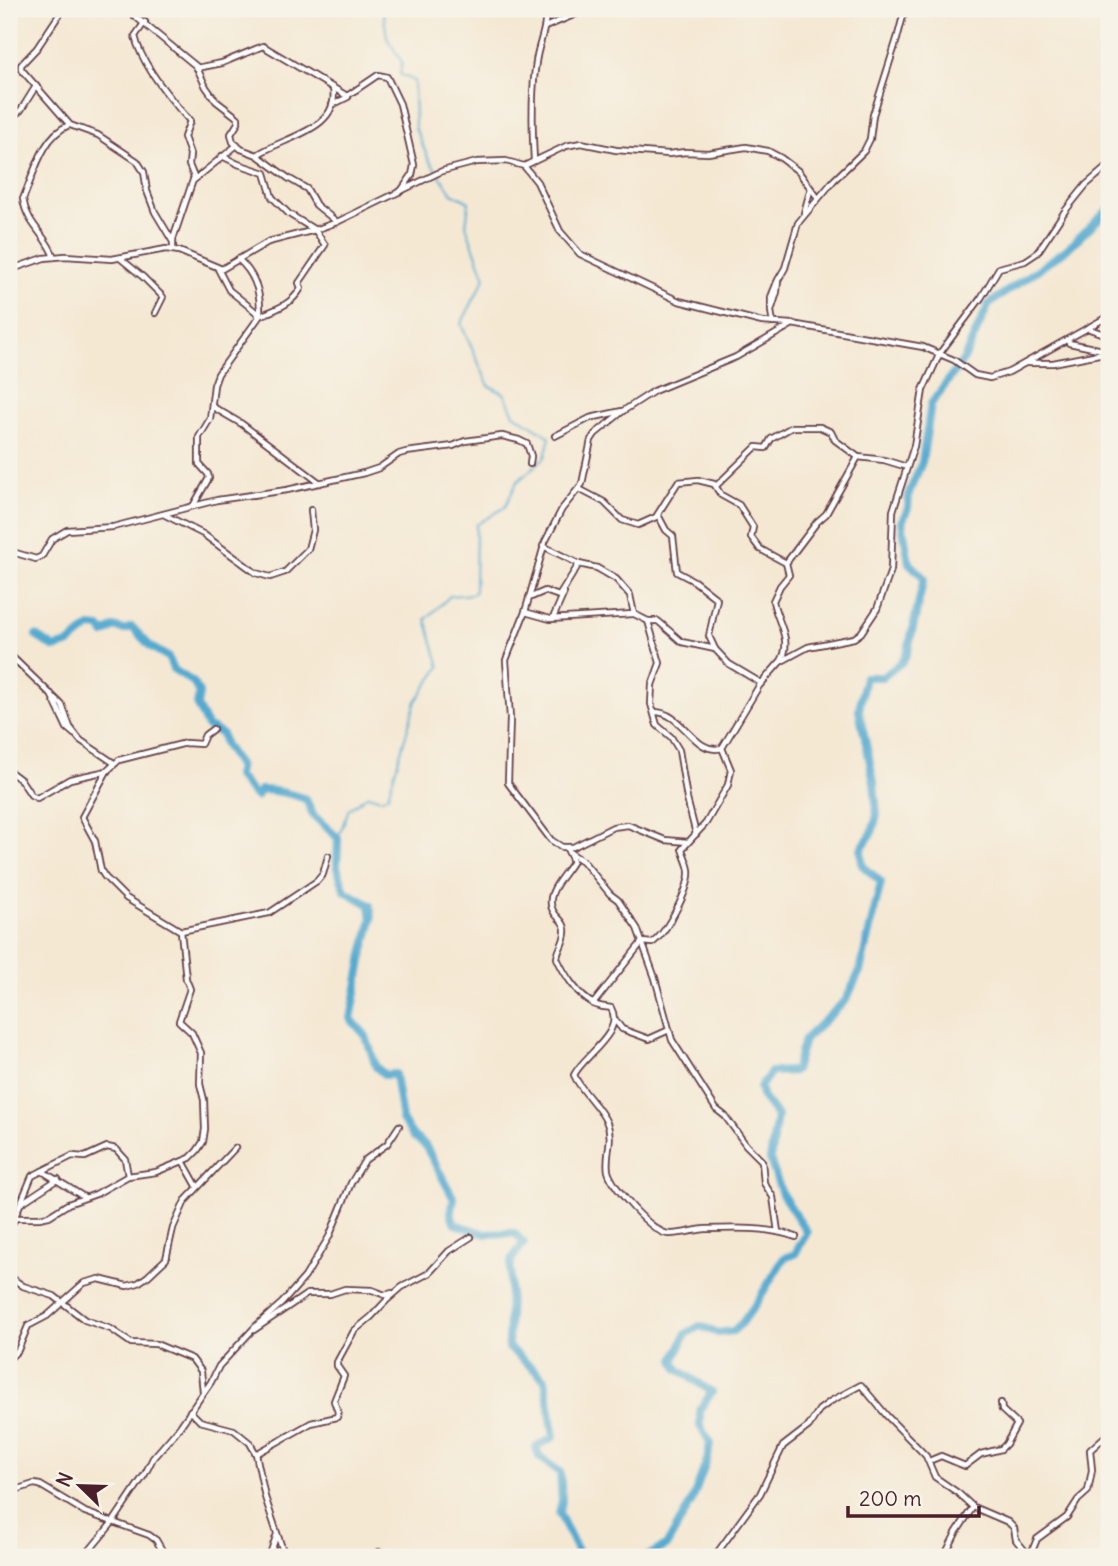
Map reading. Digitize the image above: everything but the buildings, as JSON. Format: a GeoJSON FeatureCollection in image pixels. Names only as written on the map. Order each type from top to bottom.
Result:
{"type":"FeatureCollection","features":[{"type":"Feature","properties":{"kind":"street"},"geometry":{"type":"LineString","coordinates":[[63,9],[37,48],[21,65],[21,69],[69,124],[98,135],[137,161],[144,172],[147,191],[155,212],[173,242]]}},
{"type":"Feature","properties":{"kind":"street"},"geometry":{"type":"LineString","coordinates":[[126,9],[145,22],[197,68],[216,101],[238,118],[231,134],[237,145],[257,155],[307,189],[316,205],[337,222]]}},
{"type":"Feature","properties":{"kind":"street"},"geometry":{"type":"LineString","coordinates":[[534,160],[532,99],[538,48],[545,27],[545,9]]}},
{"type":"Feature","properties":{"kind":"street"},"geometry":{"type":"LineString","coordinates":[[545,27],[587,9]]}},
{"type":"Feature","properties":{"kind":"street"},"geometry":{"type":"LineString","coordinates":[[798,223],[863,151],[870,139],[873,115],[903,16],[901,9]]}},
{"type":"Feature","properties":{"kind":"street"},"geometry":{"type":"LineString","coordinates":[[145,22],[135,36],[139,51],[168,97],[190,121],[184,134],[190,154],[189,165],[193,181]]}},
{"type":"Feature","properties":{"kind":"street"},"geometry":{"type":"LineString","coordinates":[[197,68],[222,63],[266,46],[349,97]]}},
{"type":"Feature","properties":{"kind":"street"},"geometry":{"type":"LineString","coordinates":[[332,105],[349,97],[378,75],[387,77],[400,104],[414,165],[412,175],[400,192]]}},
{"type":"Feature","properties":{"kind":"street"},"geometry":{"type":"LineString","coordinates":[[9,119],[21,110],[36,86]]}},
{"type":"Feature","properties":{"kind":"street"},"geometry":{"type":"LineString","coordinates":[[257,155],[278,143],[310,131],[332,105],[335,98],[333,87]]}},
{"type":"Feature","properties":{"kind":"street"},"geometry":{"type":"LineString","coordinates":[[54,257],[46,239],[31,224],[23,199],[44,148],[69,124]]}},
{"type":"Feature","properties":{"kind":"street"},"geometry":{"type":"LineString","coordinates":[[9,270],[54,257],[119,258],[173,249],[218,269],[225,268],[268,242],[337,222],[442,171],[477,162],[506,161],[524,166],[566,146],[581,143],[616,150],[669,154],[708,153],[746,147],[768,151],[798,171],[818,198]]}},
{"type":"Feature","properties":{"kind":"street"},"geometry":{"type":"LineString","coordinates":[[173,249],[193,181],[237,145]]}},
{"type":"Feature","properties":{"kind":"street"},"geometry":{"type":"LineString","coordinates":[[218,269],[229,290],[262,315],[285,306],[300,290],[299,283],[325,246],[315,230],[289,214],[272,197],[265,173],[222,156]]}},
{"type":"Feature","properties":{"kind":"street"},"geometry":{"type":"LineString","coordinates":[[780,662],[808,647],[849,640],[861,633],[869,622],[882,600],[891,570],[893,511],[915,440],[920,398],[940,353],[981,298],[999,268],[1025,261],[1037,253],[1086,185],[1109,165]]}},
{"type":"Feature","properties":{"kind":"street"},"geometry":{"type":"LineString","coordinates":[[524,166],[537,182],[559,231],[580,254],[679,301],[773,323],[907,344],[940,353],[975,375],[990,378],[1004,374],[1109,316]]}},
{"type":"Feature","properties":{"kind":"street"},"geometry":{"type":"LineString","coordinates":[[773,323],[771,297],[785,268],[811,190]]}},
{"type":"Feature","properties":{"kind":"street"},"geometry":{"type":"LineString","coordinates":[[119,258],[163,298],[155,313]]}},
{"type":"Feature","properties":{"kind":"street"},"geometry":{"type":"LineString","coordinates":[[193,507],[208,478],[208,474],[199,464],[198,440],[213,407],[214,385],[218,374],[258,318],[258,288],[248,269],[238,259]]}},
{"type":"Feature","properties":{"kind":"street"},"geometry":{"type":"LineString","coordinates":[[778,1232],[773,1197],[764,1182],[762,1161],[716,1109],[672,1040],[642,942],[622,905],[583,860],[548,836],[508,783],[510,718],[506,660],[525,612],[543,546],[562,509],[579,489],[593,437],[623,411],[654,391],[736,357],[792,324]]}},
{"type":"Feature","properties":{"kind":"street"},"geometry":{"type":"LineString","coordinates":[[1087,328],[1109,336]]}},
{"type":"Feature","properties":{"kind":"street"},"geometry":{"type":"LineString","coordinates":[[1068,340],[1068,343],[1077,346],[1109,352]]}},
{"type":"Feature","properties":{"kind":"street"},"geometry":{"type":"LineString","coordinates":[[1025,363],[1053,363],[1109,352]]}},
{"type":"Feature","properties":{"kind":"street"},"geometry":{"type":"LineString","coordinates":[[213,407],[242,424],[320,483]]}},
{"type":"Feature","properties":{"kind":"street"},"geometry":{"type":"LineString","coordinates":[[555,436],[590,418],[623,411]]}},
{"type":"Feature","properties":{"kind":"street"},"geometry":{"type":"LineString","coordinates":[[716,486],[756,447],[766,448],[771,439],[795,426],[829,430],[835,440],[858,457],[884,460],[908,467]]}},
{"type":"Feature","properties":{"kind":"street"},"geometry":{"type":"LineString","coordinates":[[9,551],[36,559],[42,556],[56,536],[67,530],[113,527],[193,507],[320,483],[373,471],[402,453],[453,446],[465,441],[502,436],[519,440],[527,444],[531,456],[530,464]]}},
{"type":"Feature","properties":{"kind":"street"},"geometry":{"type":"LineString","coordinates":[[786,563],[815,524],[826,514],[858,457]]}},
{"type":"Feature","properties":{"kind":"street"},"geometry":{"type":"LineString","coordinates":[[579,489],[604,502],[618,518],[629,524],[641,525],[658,515],[678,482],[698,480],[716,486],[720,494],[738,505],[745,513],[753,527],[751,537],[757,546],[786,563],[789,575],[780,586],[774,601],[786,640],[784,655],[761,683],[722,748],[714,750],[703,746],[675,719],[663,712],[654,712]]}},
{"type":"Feature","properties":{"kind":"street"},"geometry":{"type":"LineString","coordinates":[[164,514],[209,538],[256,573],[270,577],[285,572],[308,549],[313,530],[310,510]]}},
{"type":"Feature","properties":{"kind":"street"},"geometry":{"type":"LineString","coordinates":[[658,515],[666,530],[673,536],[677,572],[695,581],[717,599],[709,636],[715,649],[729,664],[761,683]]}},
{"type":"Feature","properties":{"kind":"street"},"geometry":{"type":"LineString","coordinates":[[543,546],[579,564],[597,568],[616,579],[630,595],[634,614]]}},
{"type":"Feature","properties":{"kind":"street"},"geometry":{"type":"LineString","coordinates":[[528,598],[545,591],[559,596],[579,564]]}},
{"type":"Feature","properties":{"kind":"street"},"geometry":{"type":"LineString","coordinates":[[553,618],[567,585]]}},
{"type":"Feature","properties":{"kind":"street"},"geometry":{"type":"LineString","coordinates":[[525,612],[553,618],[634,614],[648,621],[658,621],[686,644],[715,649]]}},
{"type":"Feature","properties":{"kind":"street"},"geometry":{"type":"LineString","coordinates":[[648,621],[660,663],[651,690],[651,704],[657,725],[671,737],[679,750],[696,834]]}},
{"type":"Feature","properties":{"kind":"street"},"geometry":{"type":"LineString","coordinates":[[9,654],[51,694],[67,728],[114,763]]}},
{"type":"Feature","properties":{"kind":"street"},"geometry":{"type":"LineString","coordinates":[[9,670],[15,661]]}},
{"type":"Feature","properties":{"kind":"street"},"geometry":{"type":"LineString","coordinates":[[214,729],[205,735],[201,744],[186,743],[124,758],[114,763],[107,771],[82,817],[95,841],[101,871],[126,898],[181,931],[273,911],[317,881],[323,874],[328,856]]}},
{"type":"Feature","properties":{"kind":"street"},"geometry":{"type":"LineString","coordinates":[[642,942],[652,943],[658,939],[674,913],[689,874],[682,851],[711,815],[730,776],[730,766],[722,748]]}},
{"type":"Feature","properties":{"kind":"street"},"geometry":{"type":"LineString","coordinates":[[9,771],[37,798],[70,779],[107,771]]}},
{"type":"Feature","properties":{"kind":"street"},"geometry":{"type":"LineString","coordinates":[[568,850],[613,827],[628,825],[665,841],[688,842]]}},
{"type":"Feature","properties":{"kind":"street"},"geometry":{"type":"LineString","coordinates":[[568,850],[572,863],[554,889],[551,899],[552,910],[565,928],[557,958],[575,986],[593,1004],[611,1008],[614,1012],[614,1019],[605,1040],[574,1075],[603,1115],[608,1127],[611,1137],[608,1171],[619,1190],[651,1226],[664,1234],[718,1229],[778,1232],[796,1237]]}},
{"type":"Feature","properties":{"kind":"street"},"geometry":{"type":"LineString","coordinates":[[13,1220],[49,1216],[68,1204],[96,1194],[128,1176],[156,1172],[190,1158],[201,1147],[205,1119],[200,1084],[200,1050],[192,1033],[179,1021],[190,989],[186,981],[181,931]]}},
{"type":"Feature","properties":{"kind":"street"},"geometry":{"type":"LineString","coordinates":[[593,1004],[642,942]]}},
{"type":"Feature","properties":{"kind":"street"},"geometry":{"type":"LineString","coordinates":[[614,1019],[622,1029],[649,1039],[669,1030]]}},
{"type":"Feature","properties":{"kind":"street"},"geometry":{"type":"LineString","coordinates":[[84,1557],[113,1522],[153,1458],[175,1434],[219,1366],[305,1277],[329,1237],[351,1183],[365,1160],[387,1144],[399,1126]]}},
{"type":"Feature","properties":{"kind":"street"},"geometry":{"type":"LineString","coordinates":[[9,1226],[32,1176],[72,1156],[85,1157],[111,1147],[125,1159],[128,1176]]}},
{"type":"Feature","properties":{"kind":"street"},"geometry":{"type":"LineString","coordinates":[[9,1359],[18,1350],[28,1326],[44,1318],[87,1282],[99,1279],[127,1286],[148,1276],[166,1259],[177,1218],[185,1201],[235,1148]]}},
{"type":"Feature","properties":{"kind":"street"},"geometry":{"type":"LineString","coordinates":[[183,1161],[197,1186]]}},
{"type":"Feature","properties":{"kind":"street"},"geometry":{"type":"LineString","coordinates":[[41,1171],[84,1197]]}},
{"type":"Feature","properties":{"kind":"street"},"geometry":{"type":"LineString","coordinates":[[19,1205],[58,1180]]}},
{"type":"Feature","properties":{"kind":"street"},"geometry":{"type":"LineString","coordinates":[[248,1335],[307,1294],[330,1294],[345,1289],[372,1290],[386,1295],[396,1292],[429,1273],[449,1251],[471,1237]]}},
{"type":"Feature","properties":{"kind":"street"},"geometry":{"type":"LineString","coordinates":[[9,1276],[23,1286],[46,1292],[63,1301],[85,1320],[111,1329],[131,1343],[156,1344],[192,1359],[201,1371],[203,1393]]}},
{"type":"Feature","properties":{"kind":"street"},"geometry":{"type":"LineString","coordinates":[[256,1454],[311,1423],[337,1416],[334,1401],[344,1376],[337,1366],[338,1358],[354,1331],[396,1292]]}},
{"type":"Feature","properties":{"kind":"street"},"geometry":{"type":"LineString","coordinates":[[714,1557],[760,1494],[783,1446],[809,1426],[819,1410],[860,1385],[864,1385],[876,1404],[929,1461],[935,1477],[972,1507],[1011,1524],[1016,1540],[1030,1557],[1037,1539],[1067,1517],[1078,1500],[1088,1491],[1092,1471],[1090,1450],[1109,1433]]}},
{"type":"Feature","properties":{"kind":"street"},"geometry":{"type":"LineString","coordinates":[[929,1461],[941,1456],[965,1466],[981,1454],[1004,1447],[1017,1424],[1002,1410],[1001,1403]]}},
{"type":"Feature","properties":{"kind":"street"},"geometry":{"type":"LineString","coordinates":[[190,1411],[204,1423],[240,1433],[250,1443],[256,1454],[265,1497],[285,1557]]}},
{"type":"Feature","properties":{"kind":"street"},"geometry":{"type":"LineString","coordinates":[[9,1492],[37,1484],[85,1512],[152,1536],[166,1557]]}},
{"type":"Feature","properties":{"kind":"street"},"geometry":{"type":"LineString","coordinates":[[944,1557],[972,1507]]}},
{"type":"Feature","properties":{"kind":"street"},"geometry":{"type":"LineString","coordinates":[[269,1557],[277,1533]]}},
{"type":"Feature","properties":{"kind":"street"},"geometry":{"type":"LineString","coordinates":[[1046,1557],[1051,1554],[1060,1557]]}},
{"type":"Feature","properties":{"kind":"waterway"},"geometry":{"type":"LineString","coordinates":[[338,838],[349,809],[368,795],[381,799],[388,795],[416,701],[440,667],[426,619],[450,596],[472,594],[475,591],[476,525],[505,507],[517,482],[545,457],[550,437],[514,414],[504,393],[489,386],[461,324],[485,278],[466,226],[469,202],[452,193],[429,160],[415,128],[414,81],[400,74],[402,62],[387,38],[383,9]]}},
{"type":"Feature","properties":{"kind":"waterway"},"geometry":{"type":"LineString","coordinates":[[646,1557],[667,1545],[692,1501],[708,1457],[710,1442],[700,1426],[700,1409],[712,1392],[678,1369],[674,1360],[686,1334],[700,1326],[718,1333],[733,1331],[757,1302],[784,1258],[795,1254],[807,1232],[782,1194],[770,1160],[777,1116],[763,1098],[760,1087],[771,1072],[795,1071],[804,1040],[846,1000],[860,971],[881,882],[862,865],[861,849],[872,833],[877,815],[874,782],[859,710],[865,677],[883,677],[903,661],[908,650],[924,578],[909,563],[902,522],[908,508],[909,493],[922,462],[931,404],[964,359],[989,304],[1067,249],[1109,209]]}},
{"type":"Feature","properties":{"kind":"waterway"},"geometry":{"type":"LineString","coordinates":[[36,636],[55,648],[70,643],[90,627],[100,628],[104,634],[114,627],[124,630],[132,627],[151,647],[168,657],[173,669],[193,682],[199,693],[197,706],[207,726],[222,734],[225,745],[239,767],[237,776],[256,797],[260,790],[266,790],[306,799],[313,815],[338,838],[337,867],[345,891],[370,905],[372,919],[351,1019],[366,1036],[376,1067],[385,1075],[395,1074],[402,1120],[414,1137],[425,1145],[454,1199],[451,1213],[455,1224],[485,1234],[514,1233],[524,1243],[511,1260],[508,1347],[545,1379],[554,1437],[536,1447],[539,1457],[560,1472],[562,1501],[559,1513],[580,1557]]}}]}
